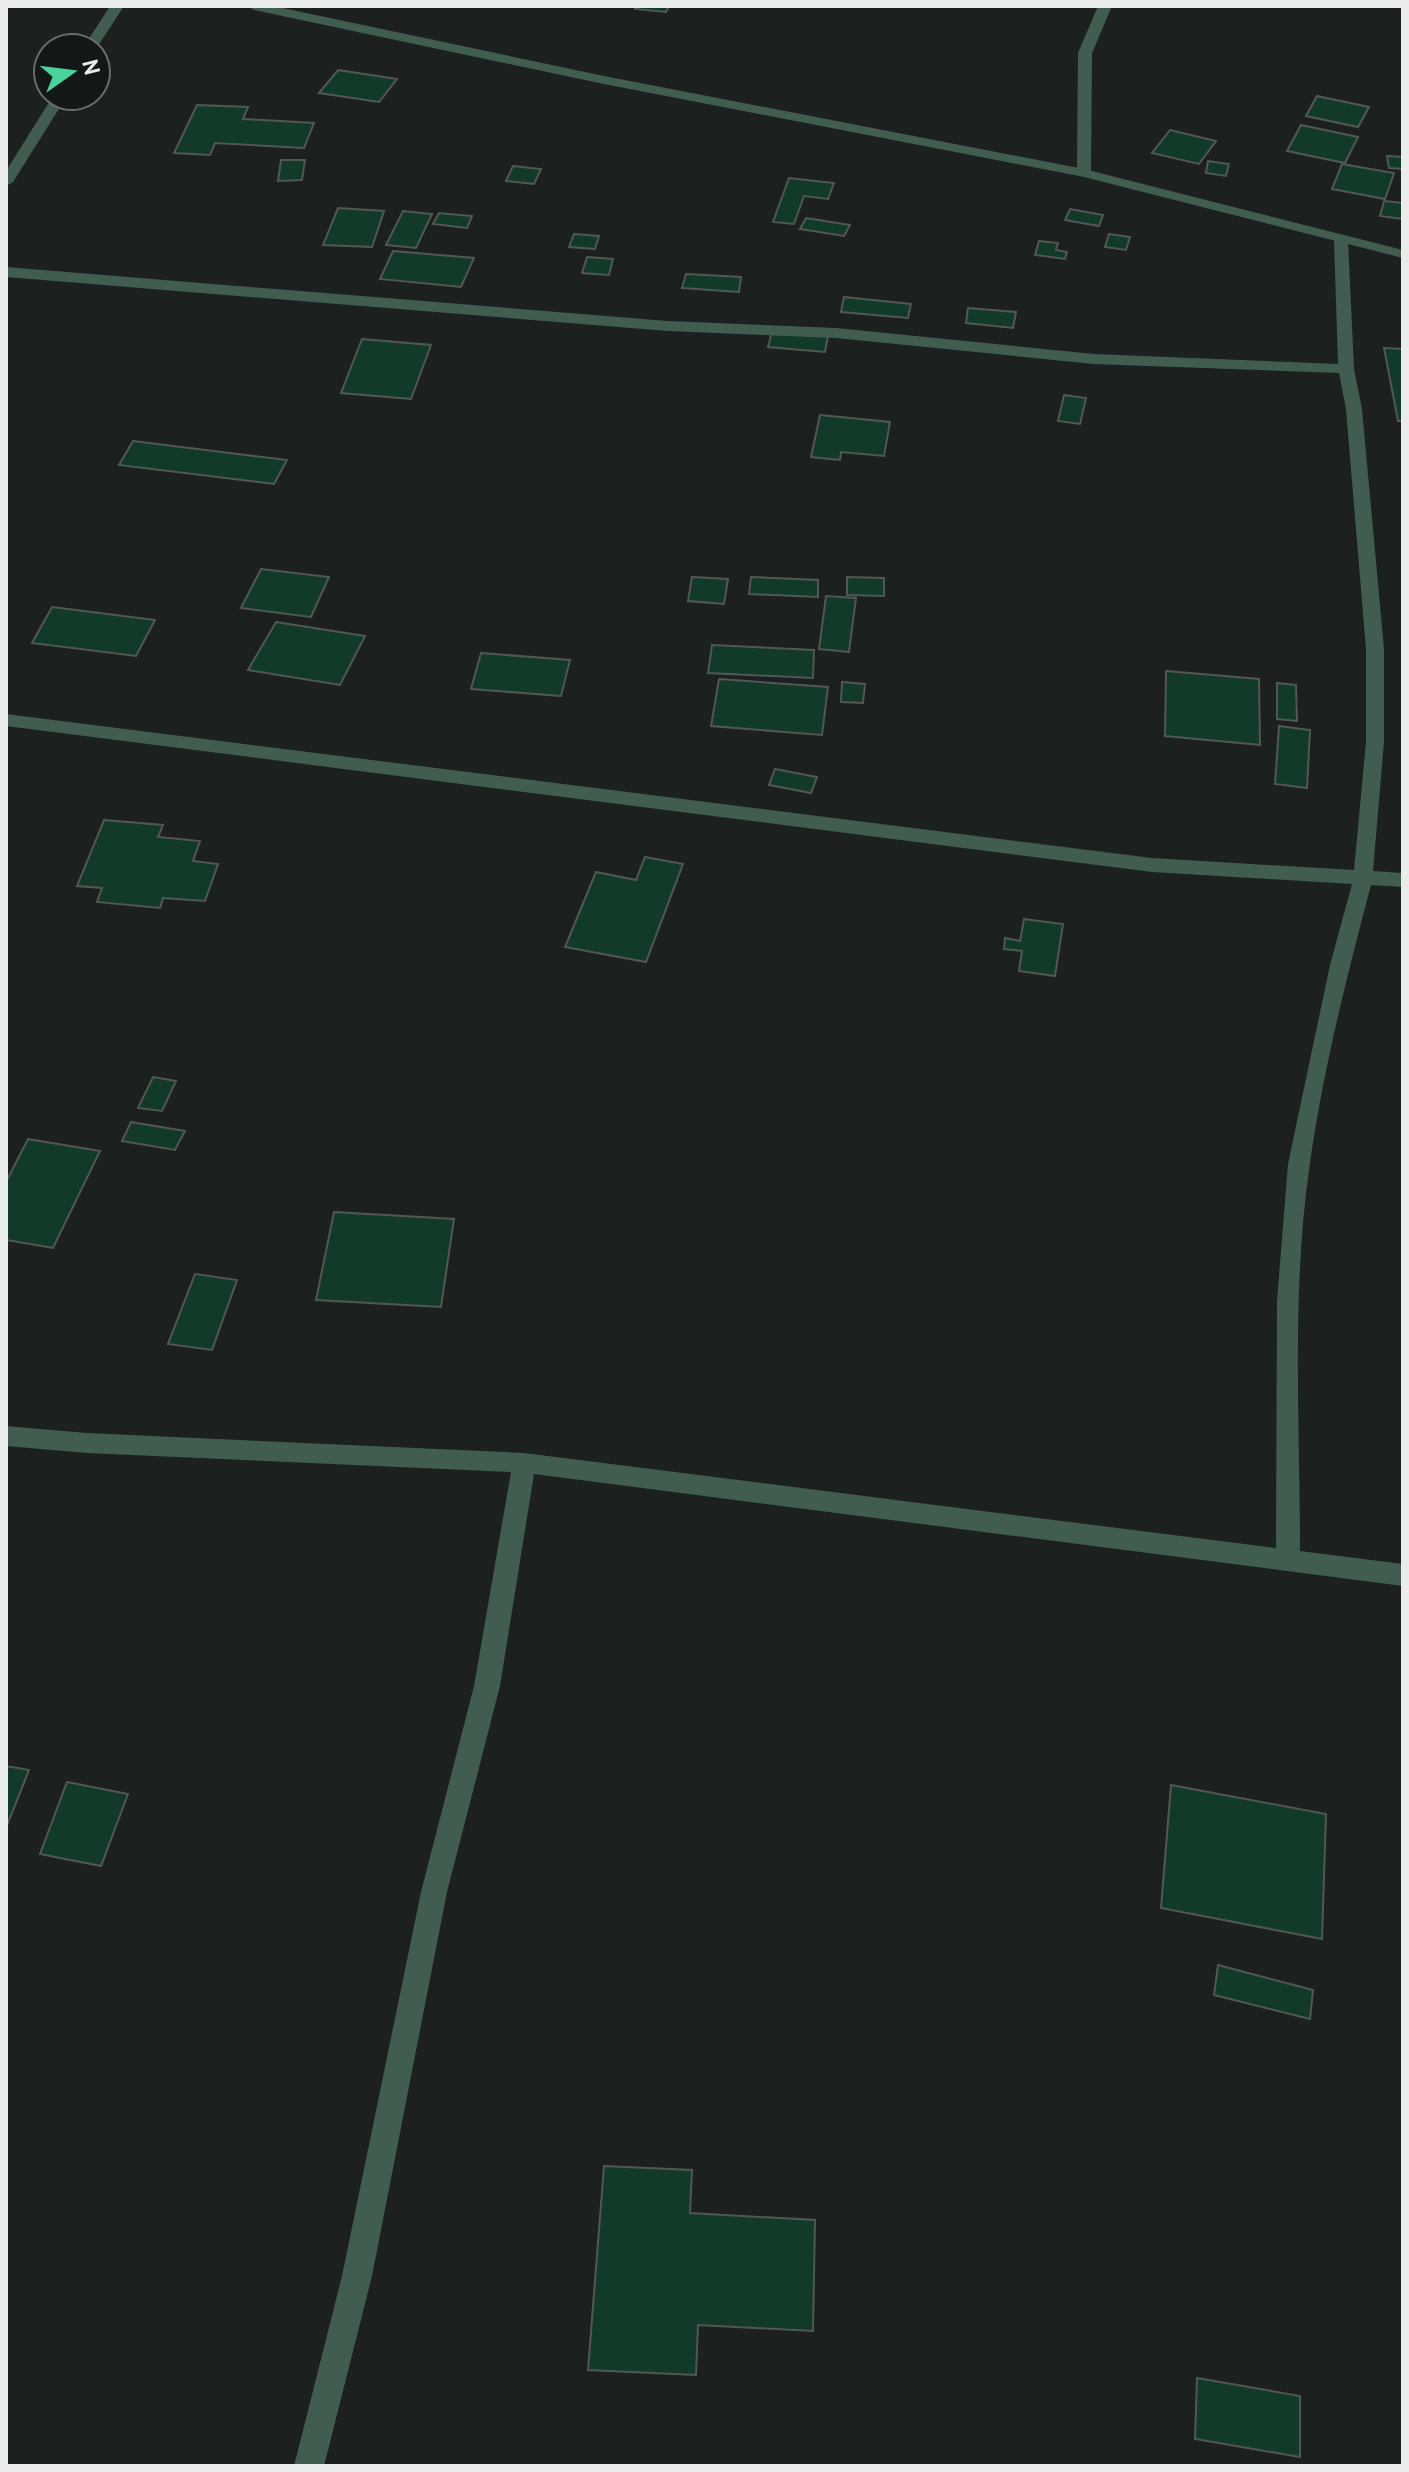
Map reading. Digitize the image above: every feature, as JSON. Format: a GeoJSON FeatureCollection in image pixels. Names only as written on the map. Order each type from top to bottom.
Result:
{"type":"FeatureCollection","features":[{"type":"Feature","properties":{"kind":"street"},"geometry":{"type":"LineString","coordinates":[[100,32],[117,6]]}},
{"type":"Feature","properties":{"kind":"street"},"geometry":{"type":"LineString","coordinates":[[254,6],[604,80],[1084,173],[1341,241],[1403,254]]}},
{"type":"Feature","properties":{"kind":"street"},"geometry":{"type":"LineString","coordinates":[[1084,173],[1085,53],[1105,6]]}},
{"type":"Feature","properties":{"kind":"street"},"geometry":{"type":"LineString","coordinates":[[6,182],[50,112]]}},
{"type":"Feature","properties":{"kind":"street"},"geometry":{"type":"LineString","coordinates":[[1288,1559],[1288,1301],[1299,1164],[1340,965],[1363,877],[1375,742],[1375,649],[1354,409],[1346,369],[1341,241]]}},
{"type":"Feature","properties":{"kind":"street"},"geometry":{"type":"LineString","coordinates":[[6,272],[668,326],[836,333],[1106,360],[1346,369]]}},
{"type":"Feature","properties":{"kind":"street"},"geometry":{"type":"LineString","coordinates":[[6,720],[1152,865],[1403,880]]}},
{"type":"Feature","properties":{"kind":"street"},"geometry":{"type":"LineString","coordinates":[[6,1436],[87,1443],[524,1463],[1403,1575]]}},
{"type":"Feature","properties":{"kind":"street"},"geometry":{"type":"LineString","coordinates":[[309,2466],[357,2276],[434,1892],[487,1686],[524,1463]]}},
{"type":"Feature","properties":{"kind":"building"},"geometry":{"type":"Polygon","coordinates":[[[636,6],[669,6],[666,12],[635,9],[636,6]]]}},
{"type":"Feature","properties":{"kind":"building"},"geometry":{"type":"Polygon","coordinates":[[[338,70],[397,79],[379,102],[319,93],[338,70]]]}},
{"type":"Feature","properties":{"kind":"building"},"geometry":{"type":"Polygon","coordinates":[[[1317,96],[1369,107],[1358,127],[1306,116],[1317,96]]]}},
{"type":"Feature","properties":{"kind":"building"},"geometry":{"type":"Polygon","coordinates":[[[197,105],[248,107],[243,119],[314,123],[304,148],[215,143],[210,155],[174,153],[197,105]]]}},
{"type":"Feature","properties":{"kind":"building"},"geometry":{"type":"Polygon","coordinates":[[[1301,125],[1358,137],[1345,163],[1287,151],[1301,125]]]}},
{"type":"Feature","properties":{"kind":"building"},"geometry":{"type":"Polygon","coordinates":[[[1170,130],[1216,141],[1199,164],[1152,153],[1170,130]]]}},
{"type":"Feature","properties":{"kind":"building"},"geometry":{"type":"Polygon","coordinates":[[[1387,156],[1403,157],[1403,169],[1389,168],[1387,156]]]}},
{"type":"Feature","properties":{"kind":"building"},"geometry":{"type":"Polygon","coordinates":[[[281,160],[305,160],[302,180],[278,181],[281,160]]]}},
{"type":"Feature","properties":{"kind":"building"},"geometry":{"type":"Polygon","coordinates":[[[1208,161],[1229,164],[1226,176],[1206,173],[1208,161]]]}},
{"type":"Feature","properties":{"kind":"building"},"geometry":{"type":"Polygon","coordinates":[[[1342,164],[1394,173],[1385,199],[1332,189],[1342,164]]]}},
{"type":"Feature","properties":{"kind":"building"},"geometry":{"type":"Polygon","coordinates":[[[513,166],[541,169],[534,184],[506,181],[513,166]]]}},
{"type":"Feature","properties":{"kind":"building"},"geometry":{"type":"Polygon","coordinates":[[[789,178],[834,183],[828,199],[804,196],[794,224],[773,222],[789,178]]]}},
{"type":"Feature","properties":{"kind":"building"},"geometry":{"type":"Polygon","coordinates":[[[1384,201],[1403,203],[1403,219],[1380,216],[1384,201]]]}},
{"type":"Feature","properties":{"kind":"building"},"geometry":{"type":"Polygon","coordinates":[[[338,208],[384,211],[372,247],[323,245],[338,208]]]}},
{"type":"Feature","properties":{"kind":"building"},"geometry":{"type":"Polygon","coordinates":[[[1070,209],[1103,215],[1099,226],[1065,220],[1070,209]]]}},
{"type":"Feature","properties":{"kind":"building"},"geometry":{"type":"Polygon","coordinates":[[[403,211],[432,214],[416,248],[386,245],[403,211]]]}},
{"type":"Feature","properties":{"kind":"building"},"geometry":{"type":"Polygon","coordinates":[[[439,213],[472,216],[467,228],[433,224],[439,213]]]}},
{"type":"Feature","properties":{"kind":"building"},"geometry":{"type":"Polygon","coordinates":[[[806,218],[850,225],[844,236],[800,229],[806,218]]]}},
{"type":"Feature","properties":{"kind":"building"},"geometry":{"type":"Polygon","coordinates":[[[574,234],[599,236],[595,249],[569,247],[574,234]]]}},
{"type":"Feature","properties":{"kind":"building"},"geometry":{"type":"Polygon","coordinates":[[[1109,234],[1130,237],[1126,250],[1105,247],[1109,234]]]}},
{"type":"Feature","properties":{"kind":"building"},"geometry":{"type":"Polygon","coordinates":[[[1039,241],[1058,243],[1056,250],[1067,252],[1065,259],[1035,255],[1039,241]]]}},
{"type":"Feature","properties":{"kind":"building"},"geometry":{"type":"Polygon","coordinates":[[[393,251],[474,258],[461,287],[380,279],[393,251]]]}},
{"type":"Feature","properties":{"kind":"building"},"geometry":{"type":"Polygon","coordinates":[[[587,257],[613,259],[609,275],[582,273],[587,257]]]}},
{"type":"Feature","properties":{"kind":"building"},"geometry":{"type":"Polygon","coordinates":[[[686,274],[741,277],[739,292],[682,288],[686,274]]]}},
{"type":"Feature","properties":{"kind":"building"},"geometry":{"type":"Polygon","coordinates":[[[844,297],[911,304],[908,318],[841,312],[844,297]]]}},
{"type":"Feature","properties":{"kind":"building"},"geometry":{"type":"Polygon","coordinates":[[[968,308],[1016,312],[1013,328],[966,323],[968,308]]]}},
{"type":"Feature","properties":{"kind":"building"},"geometry":{"type":"Polygon","coordinates":[[[772,331],[828,336],[825,352],[768,347],[772,331]]]}},
{"type":"Feature","properties":{"kind":"building"},"geometry":{"type":"Polygon","coordinates":[[[362,339],[431,345],[411,399],[341,393],[362,339]]]}},
{"type":"Feature","properties":{"kind":"building"},"geometry":{"type":"Polygon","coordinates":[[[1384,348],[1403,349],[1403,421],[1398,421],[1384,348]]]}},
{"type":"Feature","properties":{"kind":"building"},"geometry":{"type":"Polygon","coordinates":[[[1064,395],[1086,398],[1080,424],[1058,421],[1064,395]]]}},
{"type":"Feature","properties":{"kind":"building"},"geometry":{"type":"Polygon","coordinates":[[[820,415],[890,422],[884,456],[841,452],[840,460],[811,457],[820,415]]]}},
{"type":"Feature","properties":{"kind":"building"},"geometry":{"type":"Polygon","coordinates":[[[133,441],[287,460],[274,484],[119,465],[133,441]]]}},
{"type":"Feature","properties":{"kind":"building"},"geometry":{"type":"Polygon","coordinates":[[[261,569],[329,577],[311,617],[241,608],[261,569]]]}},
{"type":"Feature","properties":{"kind":"building"},"geometry":{"type":"Polygon","coordinates":[[[692,577],[728,579],[724,604],[688,601],[692,577]]]}},
{"type":"Feature","properties":{"kind":"building"},"geometry":{"type":"Polygon","coordinates":[[[751,577],[818,580],[818,597],[749,594],[751,577]]]}},
{"type":"Feature","properties":{"kind":"building"},"geometry":{"type":"Polygon","coordinates":[[[847,577],[884,578],[884,596],[847,595],[847,577]]]}},
{"type":"Feature","properties":{"kind":"building"},"geometry":{"type":"Polygon","coordinates":[[[826,596],[856,598],[849,652],[819,649],[826,596]]]}},
{"type":"Feature","properties":{"kind":"building"},"geometry":{"type":"Polygon","coordinates":[[[52,607],[155,620],[136,656],[32,643],[52,607]]]}},
{"type":"Feature","properties":{"kind":"building"},"geometry":{"type":"Polygon","coordinates":[[[276,622],[365,636],[340,685],[248,670],[276,622]]]}},
{"type":"Feature","properties":{"kind":"building"},"geometry":{"type":"Polygon","coordinates":[[[712,645],[814,650],[813,678],[708,673],[712,645]]]}},
{"type":"Feature","properties":{"kind":"building"},"geometry":{"type":"Polygon","coordinates":[[[481,653],[570,660],[561,696],[471,689],[481,653]]]}},
{"type":"Feature","properties":{"kind":"building"},"geometry":{"type":"Polygon","coordinates":[[[1166,671],[1259,679],[1260,745],[1165,736],[1166,671]]]}},
{"type":"Feature","properties":{"kind":"building"},"geometry":{"type":"Polygon","coordinates":[[[719,679],[828,687],[822,735],[711,726],[719,679]]]}},
{"type":"Feature","properties":{"kind":"building"},"geometry":{"type":"Polygon","coordinates":[[[842,682],[865,684],[863,703],[841,702],[842,682]]]}},
{"type":"Feature","properties":{"kind":"building"},"geometry":{"type":"Polygon","coordinates":[[[1277,683],[1296,685],[1297,721],[1277,719],[1277,683]]]}},
{"type":"Feature","properties":{"kind":"building"},"geometry":{"type":"Polygon","coordinates":[[[1279,726],[1310,730],[1307,788],[1275,784],[1279,726]]]}},
{"type":"Feature","properties":{"kind":"building"},"geometry":{"type":"Polygon","coordinates":[[[775,769],[817,777],[811,793],[769,785],[775,769]]]}},
{"type":"Feature","properties":{"kind":"building"},"geometry":{"type":"Polygon","coordinates":[[[104,820],[163,825],[158,837],[200,841],[193,861],[218,864],[205,901],[163,898],[160,908],[97,902],[102,888],[77,886],[104,820]]]}},
{"type":"Feature","properties":{"kind":"building"},"geometry":{"type":"Polygon","coordinates":[[[645,857],[683,864],[646,962],[565,947],[596,872],[636,880],[645,857]]]}},
{"type":"Feature","properties":{"kind":"building"},"geometry":{"type":"Polygon","coordinates":[[[1024,919],[1063,924],[1055,976],[1019,971],[1022,951],[1004,949],[1005,938],[1020,941],[1024,919]]]}},
{"type":"Feature","properties":{"kind":"building"},"geometry":{"type":"Polygon","coordinates":[[[153,1077],[176,1081],[162,1111],[138,1108],[153,1077]]]}},
{"type":"Feature","properties":{"kind":"building"},"geometry":{"type":"Polygon","coordinates":[[[131,1122],[185,1131],[175,1150],[122,1141],[131,1122]]]}},
{"type":"Feature","properties":{"kind":"building"},"geometry":{"type":"Polygon","coordinates":[[[28,1139],[100,1151],[53,1248],[6,1240],[6,1182],[28,1139]]]}},
{"type":"Feature","properties":{"kind":"building"},"geometry":{"type":"Polygon","coordinates":[[[334,1212],[454,1219],[441,1307],[316,1300],[334,1212]]]}},
{"type":"Feature","properties":{"kind":"building"},"geometry":{"type":"Polygon","coordinates":[[[195,1274],[237,1280],[212,1350],[168,1344],[195,1274]]]}},
{"type":"Feature","properties":{"kind":"building"},"geometry":{"type":"Polygon","coordinates":[[[6,1766],[29,1770],[6,1828],[6,1766]]]}},
{"type":"Feature","properties":{"kind":"building"},"geometry":{"type":"Polygon","coordinates":[[[67,1782],[128,1794],[101,1866],[40,1854],[67,1782]]]}},
{"type":"Feature","properties":{"kind":"building"},"geometry":{"type":"Polygon","coordinates":[[[1171,1785],[1326,1814],[1322,1939],[1161,1908],[1171,1785]]]}},
{"type":"Feature","properties":{"kind":"building"},"geometry":{"type":"Polygon","coordinates":[[[1218,1965],[1313,1990],[1310,2019],[1214,1995],[1218,1965]]]}},
{"type":"Feature","properties":{"kind":"building"},"geometry":{"type":"Polygon","coordinates":[[[604,2166],[692,2170],[690,2213],[815,2220],[813,2331],[698,2325],[696,2375],[588,2370],[604,2166]]]}},
{"type":"Feature","properties":{"kind":"building"},"geometry":{"type":"Polygon","coordinates":[[[1197,2378],[1300,2396],[1300,2457],[1195,2439],[1197,2378]]]}}]}
